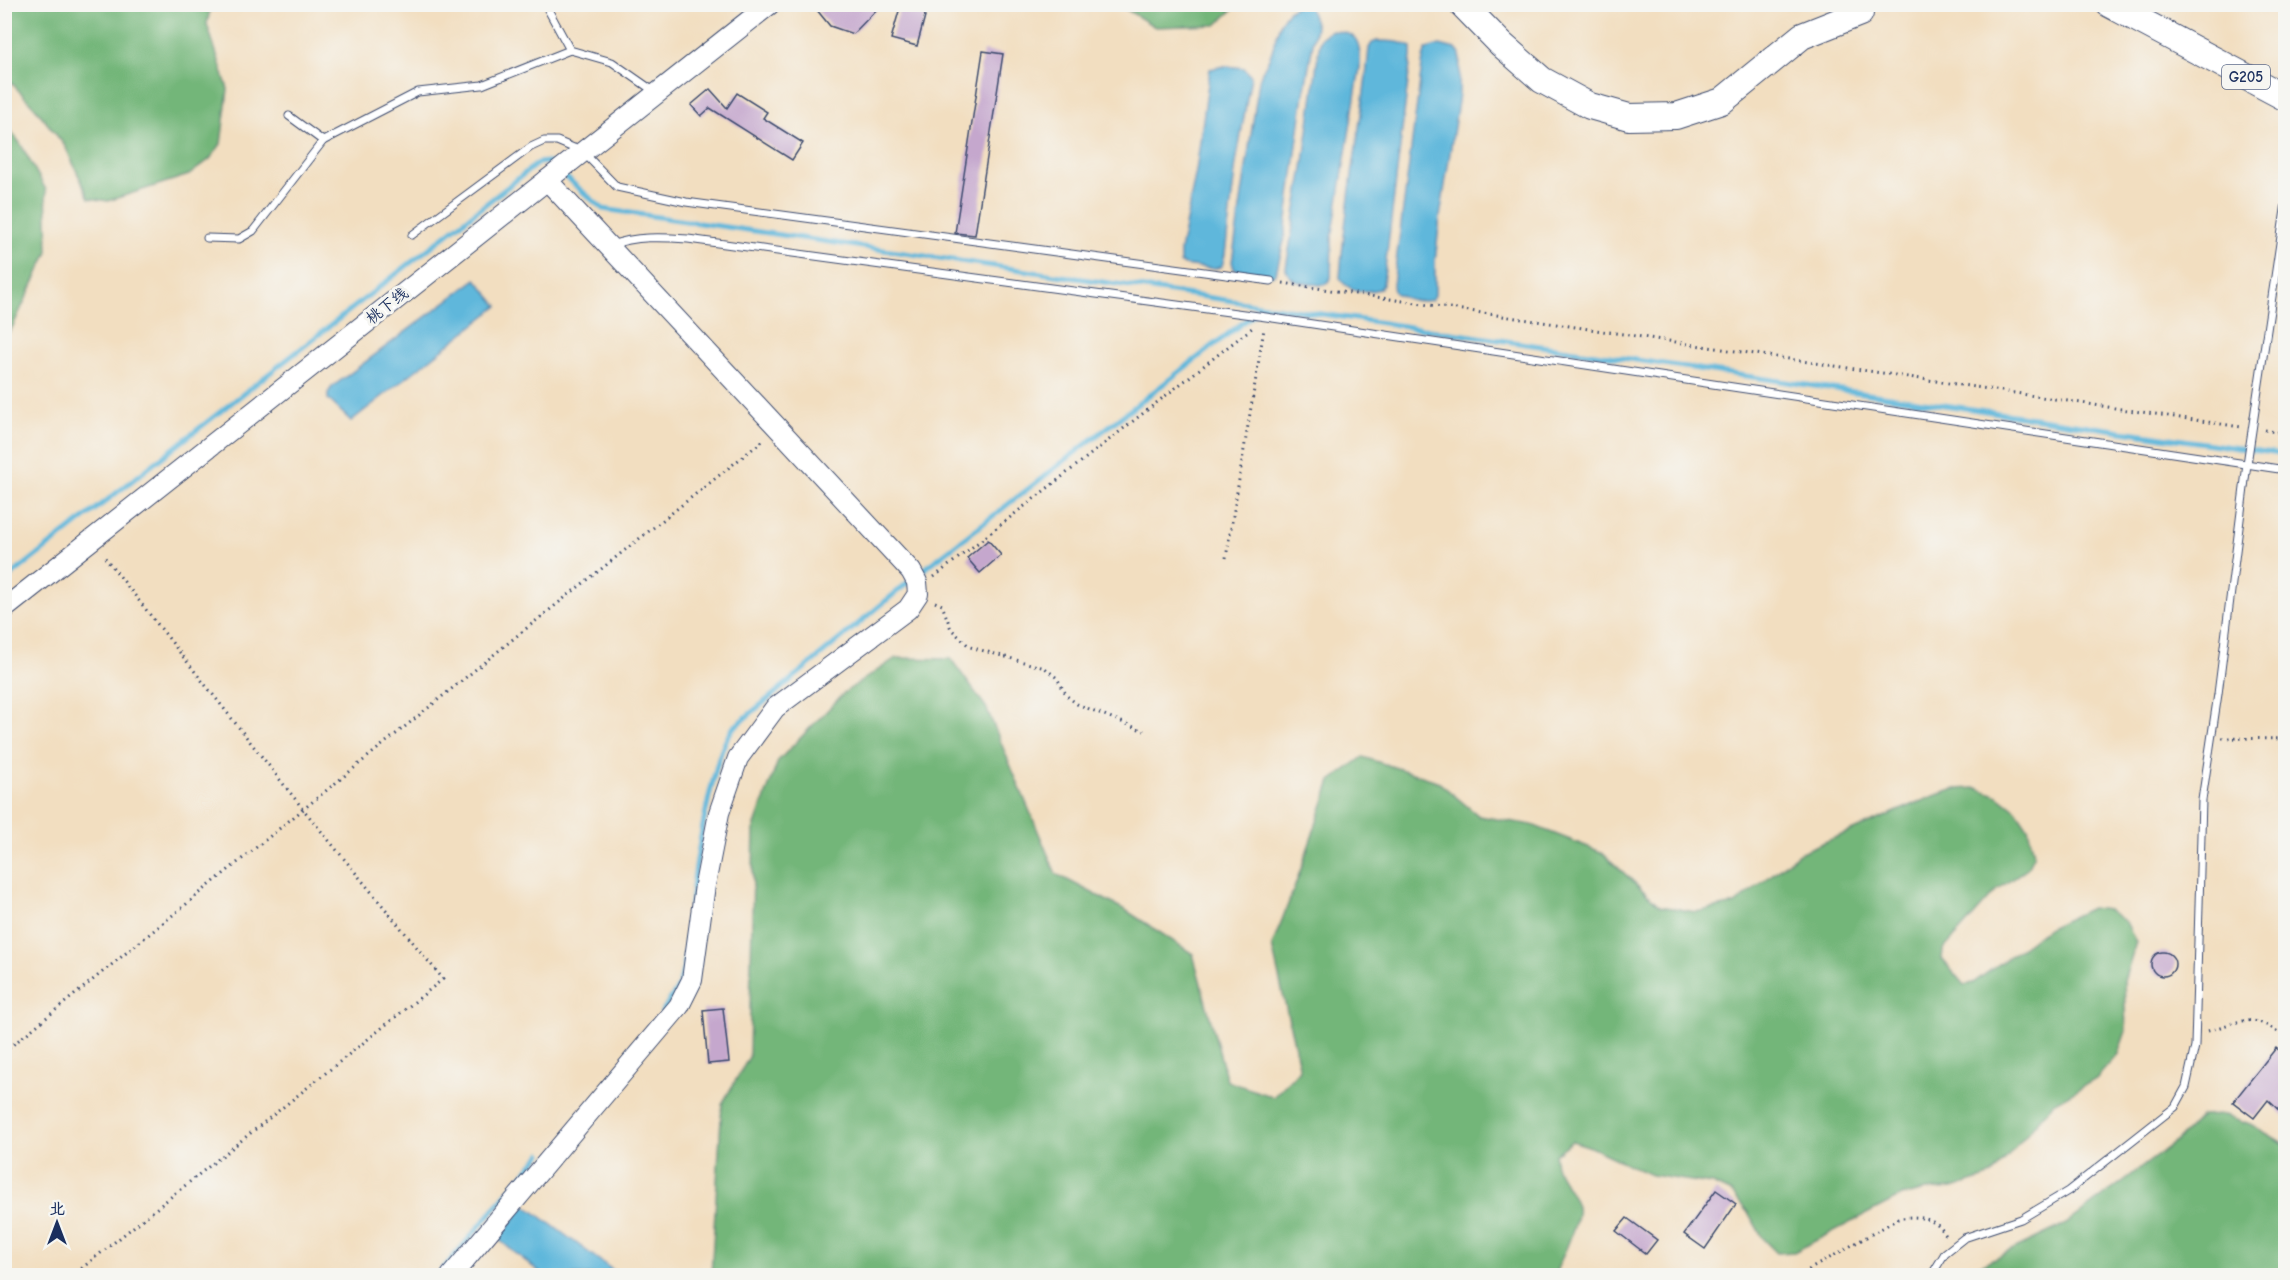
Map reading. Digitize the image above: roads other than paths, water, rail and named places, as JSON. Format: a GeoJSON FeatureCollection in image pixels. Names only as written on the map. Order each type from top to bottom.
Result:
{"type":"FeatureCollection","features":[{"type":"Feature","properties":{"kind":"highway"},"geometry":{"type":"LineString","coordinates":[[1462,4],[1501,44],[1542,80],[1590,106],[1629,117],[1676,116],[1722,101],[1802,36],[1860,13]]}},
{"type":"Feature","properties":{"kind":"highway","name":"G205"},"geometry":{"type":"LineString","coordinates":[[2109,4],[2286,98]]}},
{"type":"Feature","properties":{"kind":"highway"},"geometry":{"type":"LineString","coordinates":[[2128,4],[2206,56]]}},
{"type":"Feature","properties":{"kind":"street","name":"桃下线"},"geometry":{"type":"LineString","coordinates":[[4,609],[770,4]]}},
{"type":"Feature","properties":{"kind":"street"},"geometry":{"type":"LineString","coordinates":[[451,1275],[679,1006],[692,980],[705,885],[719,813],[738,758],[750,739],[775,708],[908,609],[918,594],[911,571],[547,180]]}},
{"type":"Feature","properties":{"kind":"lane"},"geometry":{"type":"LineString","coordinates":[[545,4],[570,50]]}},
{"type":"Feature","properties":{"kind":"lane"},"geometry":{"type":"LineString","coordinates":[[207,238],[238,239],[253,231],[323,141],[418,92],[482,85],[570,50],[612,63],[657,94]]}},
{"type":"Feature","properties":{"kind":"lane"},"geometry":{"type":"LineString","coordinates":[[289,116],[323,141]]}},
{"type":"Feature","properties":{"kind":"lane"},"geometry":{"type":"LineString","coordinates":[[412,235],[531,147],[544,141],[557,141],[583,152],[617,186],[686,202],[1271,281]]}},
{"type":"Feature","properties":{"kind":"lane"},"geometry":{"type":"LineString","coordinates":[[1931,1275],[1945,1253],[1964,1238],[2021,1219],[2068,1191],[2175,1107],[2186,1087],[2195,1046],[2202,800],[2247,464],[2286,203]]}},
{"type":"Feature","properties":{"kind":"lane"},"geometry":{"type":"LineString","coordinates":[[609,246],[627,239],[660,237],[688,239],[1266,317],[2286,470]]}},
{"type":"Feature","properties":{"kind":"water"},"geometry":{"type":"Polygon","coordinates":[[[1298,5],[1309,6],[1316,26],[1303,100],[1284,241],[1276,273],[1271,276],[1241,273],[1234,269],[1232,262],[1259,81],[1282,20],[1291,9],[1298,5]]]}},
{"type":"Feature","properties":{"kind":"water"},"geometry":{"type":"Polygon","coordinates":[[[1330,31],[1347,33],[1356,40],[1360,51],[1360,67],[1332,238],[1331,278],[1322,285],[1295,280],[1288,274],[1286,268],[1304,162],[1319,48],[1321,38],[1330,31]]]}},
{"type":"Feature","properties":{"kind":"water"},"geometry":{"type":"Polygon","coordinates":[[[1377,41],[1407,45],[1411,47],[1411,57],[1383,285],[1380,289],[1363,291],[1352,289],[1340,278],[1369,48],[1377,41]]]}},
{"type":"Feature","properties":{"kind":"water"},"geometry":{"type":"Polygon","coordinates":[[[1440,45],[1455,49],[1460,53],[1459,95],[1440,217],[1435,262],[1435,295],[1432,300],[1417,301],[1394,292],[1393,285],[1423,58],[1426,49],[1440,45]]]}},
{"type":"Feature","properties":{"kind":"water"},"geometry":{"type":"Polygon","coordinates":[[[1225,66],[1244,68],[1251,76],[1236,163],[1225,254],[1222,266],[1215,269],[1184,265],[1180,262],[1180,251],[1196,171],[1210,69],[1225,66]]]}},
{"type":"Feature","properties":{"kind":"water"},"geometry":{"type":"Polygon","coordinates":[[[476,279],[498,306],[351,421],[328,399],[328,393],[332,387],[476,279]]]}},
{"type":"Feature","properties":{"kind":"water"},"geometry":{"type":"Polygon","coordinates":[[[525,1205],[619,1275],[543,1275],[498,1239],[525,1205]]]}},
{"type":"Feature","properties":{"kind":"waterway"},"geometry":{"type":"LineString","coordinates":[[4,581],[538,163],[547,162],[555,169]]}},
{"type":"Feature","properties":{"kind":"waterway"},"geometry":{"type":"LineString","coordinates":[[562,174],[603,209],[2286,455]]}},
{"type":"Feature","properties":{"kind":"waterway"},"geometry":{"type":"LineString","coordinates":[[918,574],[1263,307]]}},
{"type":"Feature","properties":{"kind":"waterway"},"geometry":{"type":"LineString","coordinates":[[662,1012],[679,986],[684,966],[704,818],[718,761],[728,736],[733,728],[911,580]]}},
{"type":"Feature","properties":{"kind":"waterway"},"geometry":{"type":"LineString","coordinates":[[437,1276],[541,1154]]}}]}
